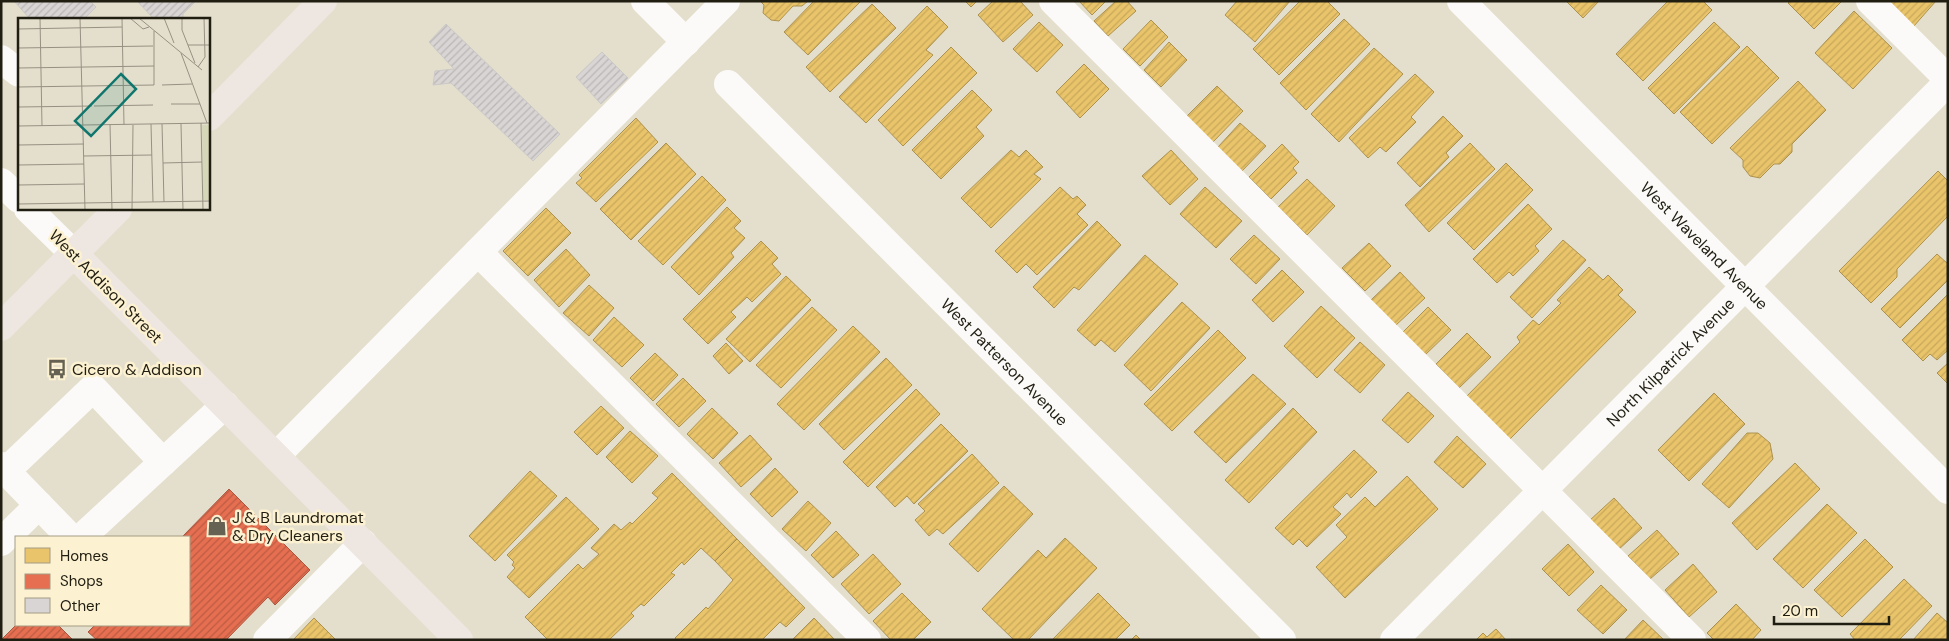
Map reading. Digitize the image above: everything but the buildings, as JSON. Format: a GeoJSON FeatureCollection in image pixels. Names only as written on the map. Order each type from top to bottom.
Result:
{"type":"FeatureCollection","features":[{"type":"Feature","properties":{"kind":"main road"},"geometry":{"type":"LineString","coordinates":[[210,117],[323,1]]}},
{"type":"Feature","properties":{"kind":"main road"},"geometry":{"type":"LineString","coordinates":[[1,327],[117,210]]}},
{"type":"Feature","properties":{"kind":"main road","name":"West Addison Street"},"geometry":{"type":"LineString","coordinates":[[74,254],[459,640]]}},
{"type":"Feature","properties":{"kind":"street"},"geometry":{"type":"LineString","coordinates":[[645,1],[686,42]]}},
{"type":"Feature","properties":{"kind":"street"},"geometry":{"type":"LineString","coordinates":[[276,456],[726,1]]}},
{"type":"Feature","properties":{"kind":"street"},"geometry":{"type":"LineString","coordinates":[[1053,1],[1692,640]]}},
{"type":"Feature","properties":{"kind":"street","name":"West Waveland Avenue"},"geometry":{"type":"LineString","coordinates":[[1461,1],[1948,490]]}},
{"type":"Feature","properties":{"kind":"street"},"geometry":{"type":"LineString","coordinates":[[1870,1],[1948,81]]}},
{"type":"Feature","properties":{"kind":"street"},"geometry":{"type":"LineString","coordinates":[[1,59],[18,72]]}},
{"type":"Feature","properties":{"kind":"street","name":"North Kilpatrick Avenue"},"geometry":{"type":"LineString","coordinates":[[1394,640],[1948,81]]}},
{"type":"Feature","properties":{"kind":"street","name":"West Patterson Avenue"},"geometry":{"type":"LineString","coordinates":[[728,84],[1282,640]]}},
{"type":"Feature","properties":{"kind":"street"},"geometry":{"type":"LineString","coordinates":[[1,182],[18,198]]}},
{"type":"Feature","properties":{"kind":"street","name":"West Addison Street"},"geometry":{"type":"LineString","coordinates":[[29,210],[74,254]]}},
{"type":"Feature","properties":{"kind":"street"},"geometry":{"type":"LineString","coordinates":[[478,252],[867,640]]}},
{"type":"Feature","properties":{"kind":"street"},"geometry":{"type":"LineString","coordinates":[[69,536],[3,469],[93,388],[164,462]]}},
{"type":"Feature","properties":{"kind":"street"},"geometry":{"type":"LineString","coordinates":[[83,536],[225,405]]}},
{"type":"Feature","properties":{"kind":"street"},"geometry":{"type":"LineString","coordinates":[[1,542],[39,505]]}},
{"type":"Feature","properties":{"kind":"street"},"geometry":{"type":"LineString","coordinates":[[267,640],[363,543]]}},
{"type":"Feature","properties":{"kind":"place","name":"Cicero & Addison"},"geometry":{"type":"Point","coordinates":[57,369]}},
{"type":"Feature","properties":{"kind":"place","name":"J & B Laundromat & Dry Cleaners"},"geometry":{"type":"Point","coordinates":[217,526]}}]}
